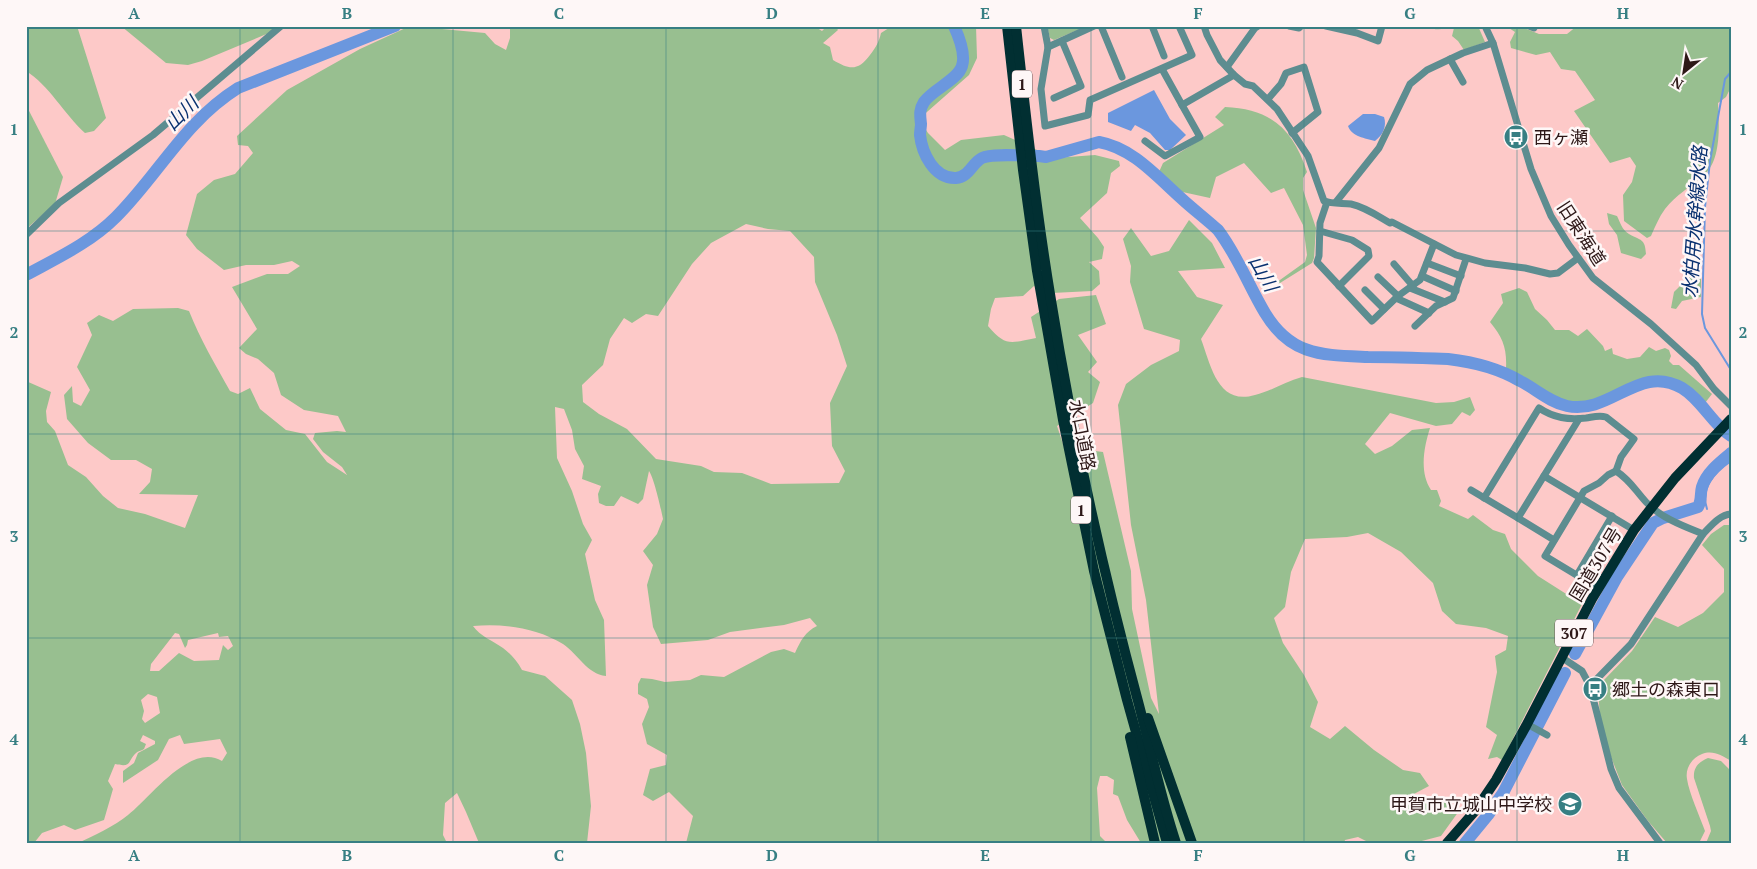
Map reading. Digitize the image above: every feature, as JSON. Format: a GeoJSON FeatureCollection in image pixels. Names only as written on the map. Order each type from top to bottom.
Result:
{"type":"FeatureCollection","features":[{"type":"Feature","properties":{"kind":"highway","name":"水口道路"},"geometry":{"type":"LineString","coordinates":[[1007,26],[1028,170],[1037,271],[1063,420],[1094,571],[1166,843]]}},
{"type":"Feature","properties":{"kind":"highway","name":"水口道路"},"geometry":{"type":"LineString","coordinates":[[1016,26],[1024,140]]}},
{"type":"Feature","properties":{"kind":"highway","name":"水口道路"},"geometry":{"type":"LineString","coordinates":[[1028,170],[1069,402],[1092,516],[1111,601],[1176,843]]}},
{"type":"Feature","properties":{"kind":"highway","name":"国道307号"},"geometry":{"type":"LineString","coordinates":[[1447,843],[1476,811],[1533,727],[1561,657],[1598,588],[1634,530],[1651,506],[1675,478],[1729,421]]}},
{"type":"Feature","properties":{"kind":"highway","name":"1"},"geometry":{"type":"LineString","coordinates":[[1130,672],[1134,677],[1192,843]]}},
{"type":"Feature","properties":{"kind":"highway","name":"1"},"geometry":{"type":"LineString","coordinates":[[1127,700],[1123,706],[1126,722],[1154,843]]}},
{"type":"Feature","properties":{"kind":"street"},"geometry":{"type":"LineString","coordinates":[[26,235],[59,203],[153,135],[281,26]]}},
{"type":"Feature","properties":{"kind":"street"},"geometry":{"type":"LineString","coordinates":[[1044,26],[1048,47],[1041,88],[1045,126],[1088,115],[1090,100],[1192,55],[1180,26]]}},
{"type":"Feature","properties":{"kind":"street"},"geometry":{"type":"LineString","coordinates":[[1048,47],[1094,26]]}},
{"type":"Feature","properties":{"kind":"street"},"geometry":{"type":"LineString","coordinates":[[1101,26],[1122,77]]}},
{"type":"Feature","properties":{"kind":"street"},"geometry":{"type":"LineString","coordinates":[[1152,26],[1164,56]]}},
{"type":"Feature","properties":{"kind":"street"},"geometry":{"type":"LineString","coordinates":[[1204,26],[1214,49],[1234,75],[1245,84],[1252,86],[1277,109],[1308,156],[1324,201],[1362,208],[1466,259],[1525,268],[1550,274],[1558,273],[1578,258]]}},
{"type":"Feature","properties":{"kind":"street"},"geometry":{"type":"LineString","coordinates":[[1227,67],[1258,26]]}},
{"type":"Feature","properties":{"kind":"street"},"geometry":{"type":"LineString","coordinates":[[1289,26],[1299,28],[1300,26]]}},
{"type":"Feature","properties":{"kind":"street"},"geometry":{"type":"LineString","coordinates":[[1326,26],[1378,41],[1382,26]]}},
{"type":"Feature","properties":{"kind":"street","name":"旧東海道"},"geometry":{"type":"LineString","coordinates":[[1485,26],[1493,43],[1531,169],[1540,194],[1555,223],[1593,278],[1651,324],[1696,365],[1714,389],[1731,406]]}},
{"type":"Feature","properties":{"kind":"street"},"geometry":{"type":"LineString","coordinates":[[1529,26],[1534,28],[1534,26]]}},
{"type":"Feature","properties":{"kind":"street"},"geometry":{"type":"LineString","coordinates":[[1054,98],[1081,86],[1062,41]]}},
{"type":"Feature","properties":{"kind":"street"},"geometry":{"type":"LineString","coordinates":[[1336,202],[1379,148],[1410,84],[1427,70],[1493,43]]}},
{"type":"Feature","properties":{"kind":"street"},"geometry":{"type":"LineString","coordinates":[[1450,59],[1463,82]]}},
{"type":"Feature","properties":{"kind":"street"},"geometry":{"type":"LineString","coordinates":[[1268,99],[1281,84],[1286,73],[1304,67],[1318,112],[1292,133]]}},
{"type":"Feature","properties":{"kind":"street"},"geometry":{"type":"LineString","coordinates":[[1145,141],[1165,156],[1200,137],[1162,69]]}},
{"type":"Feature","properties":{"kind":"street"},"geometry":{"type":"LineString","coordinates":[[1182,104],[1234,75]]}},
{"type":"Feature","properties":{"kind":"street"},"geometry":{"type":"LineString","coordinates":[[1327,202],[1320,223],[1319,256],[1317,262],[1372,321],[1397,297],[1420,280],[1434,244]]}},
{"type":"Feature","properties":{"kind":"street"},"geometry":{"type":"LineString","coordinates":[[1320,231],[1352,240],[1368,250],[1369,256],[1339,286]]}},
{"type":"Feature","properties":{"kind":"street"},"geometry":{"type":"LineString","coordinates":[[1415,326],[1436,306],[1453,298],[1466,259]]}},
{"type":"Feature","properties":{"kind":"street"},"geometry":{"type":"LineString","coordinates":[[1427,262],[1461,276]]}},
{"type":"Feature","properties":{"kind":"street"},"geometry":{"type":"LineString","coordinates":[[1394,264],[1411,287],[1445,302]]}},
{"type":"Feature","properties":{"kind":"street"},"geometry":{"type":"LineString","coordinates":[[1422,276],[1456,291]]}},
{"type":"Feature","properties":{"kind":"street"},"geometry":{"type":"LineString","coordinates":[[1378,277],[1397,297],[1429,313]]}},
{"type":"Feature","properties":{"kind":"street"},"geometry":{"type":"LineString","coordinates":[[1365,290],[1384,309]]}},
{"type":"Feature","properties":{"kind":"street"},"geometry":{"type":"LineString","coordinates":[[1484,498],[1539,408],[1550,415],[1564,419],[1579,419],[1600,415],[1606,417],[1634,439],[1621,457],[1616,471],[1584,491],[1545,556],[1598,588]]}},
{"type":"Feature","properties":{"kind":"street"},"geometry":{"type":"LineString","coordinates":[[1518,518],[1579,419]]}},
{"type":"Feature","properties":{"kind":"street"},"geometry":{"type":"LineString","coordinates":[[1616,471],[1626,477],[1651,506],[1666,517],[1703,534]]}},
{"type":"Feature","properties":{"kind":"street"},"geometry":{"type":"LineString","coordinates":[[1544,476],[1634,530]]}},
{"type":"Feature","properties":{"kind":"street"},"geometry":{"type":"LineString","coordinates":[[1472,490],[1554,540]]}},
{"type":"Feature","properties":{"kind":"street"},"geometry":{"type":"LineString","coordinates":[[1590,686],[1631,644],[1703,534],[1718,519],[1731,514]]}},
{"type":"Feature","properties":{"kind":"street"},"geometry":{"type":"LineString","coordinates":[[1577,575],[1612,516]]}},
{"type":"Feature","properties":{"kind":"street"},"geometry":{"type":"LineString","coordinates":[[1561,657],[1582,671],[1590,686],[1611,769],[1619,788],[1660,843]]}},
{"type":"Feature","properties":{"kind":"street"},"geometry":{"type":"LineString","coordinates":[[1533,727],[1547,735]]}},
{"type":"Feature","properties":{"kind":"green space"},"geometry":{"type":"Polygon","coordinates":[[[26,26],[77,26],[106,118],[94,131],[85,133],[42,84],[26,71],[26,26]]]}},
{"type":"Feature","properties":{"kind":"green space"},"geometry":{"type":"Polygon","coordinates":[[[121,26],[298,26],[276,30],[188,65],[166,63],[121,26]]]}},
{"type":"Feature","properties":{"kind":"green space"},"geometry":{"type":"Polygon","coordinates":[[[410,26],[485,33],[495,44],[506,50],[510,38],[510,26],[814,26],[822,31],[827,26],[835,26],[838,30],[823,43],[830,47],[833,60],[844,66],[853,67],[862,64],[866,60],[876,47],[881,33],[892,26],[976,26],[977,58],[969,75],[919,119],[928,133],[945,150],[961,140],[1004,135],[1055,158],[1095,155],[1119,161],[1120,166],[1111,173],[1107,193],[1080,218],[1104,247],[1102,259],[1089,262],[1099,271],[1100,284],[1092,291],[1052,293],[1034,286],[1023,296],[995,298],[988,326],[999,337],[1009,342],[1036,338],[1031,317],[1059,299],[1096,295],[1106,324],[1078,335],[1097,362],[1088,372],[1100,382],[1093,403],[1057,426],[1064,447],[1103,452],[1131,571],[1132,609],[1151,698],[1159,714],[1146,600],[1131,525],[1118,405],[1126,384],[1151,365],[1179,351],[1180,340],[1144,329],[1130,282],[1131,266],[1123,239],[1131,228],[1151,256],[1169,251],[1189,220],[1212,243],[1225,268],[1178,271],[1197,297],[1223,305],[1201,339],[1218,381],[1232,395],[1242,397],[1255,395],[1302,377],[1436,403],[1454,402],[1470,397],[1475,410],[1470,416],[1462,412],[1452,424],[1436,426],[1390,413],[1365,444],[1375,454],[1392,446],[1412,430],[1430,428],[1426,443],[1424,467],[1427,483],[1431,490],[1437,490],[1441,501],[1439,506],[1468,519],[1473,515],[1493,530],[1505,534],[1511,549],[1538,576],[1582,604],[1502,760],[1497,757],[1488,759],[1497,735],[1486,727],[1497,672],[1495,656],[1506,650],[1508,636],[1486,628],[1456,624],[1442,611],[1433,583],[1401,552],[1368,533],[1347,537],[1305,539],[1291,572],[1285,607],[1274,618],[1283,643],[1304,675],[1318,702],[1310,727],[1330,739],[1345,726],[1374,750],[1403,770],[1420,773],[1429,786],[1412,795],[1427,804],[1444,800],[1459,811],[1441,836],[1414,843],[1370,843],[1358,837],[1345,840],[1344,843],[1141,843],[1127,820],[1118,796],[1113,794],[1114,780],[1107,776],[1100,776],[1097,788],[1100,836],[1107,843],[686,843],[693,816],[669,792],[653,801],[643,795],[650,769],[666,765],[667,755],[647,744],[642,724],[649,707],[647,699],[638,694],[638,684],[641,678],[665,682],[690,680],[701,675],[724,677],[771,652],[784,649],[795,653],[804,637],[817,626],[810,618],[784,625],[730,632],[708,640],[661,644],[653,627],[647,585],[653,565],[643,551],[657,534],[663,519],[651,475],[649,471],[643,499],[638,504],[621,496],[614,506],[606,506],[599,503],[598,494],[601,486],[582,479],[584,466],[575,449],[572,430],[564,409],[555,407],[557,458],[572,491],[583,524],[592,540],[585,554],[595,600],[604,620],[606,676],[593,672],[563,644],[542,634],[508,626],[473,626],[483,636],[509,653],[522,670],[545,676],[572,700],[580,724],[586,753],[591,806],[587,843],[479,843],[457,793],[445,803],[443,835],[447,843],[78,843],[123,819],[171,774],[184,765],[197,759],[210,757],[222,761],[227,753],[220,739],[184,744],[180,735],[169,739],[158,760],[123,783],[123,771],[134,763],[138,753],[155,744],[155,741],[143,735],[140,741],[146,744],[144,749],[136,753],[129,763],[125,765],[115,764],[108,781],[113,789],[104,820],[75,830],[64,825],[42,833],[34,843],[26,843],[26,381],[51,392],[46,411],[47,422],[55,431],[68,465],[86,477],[103,496],[118,508],[145,514],[185,528],[198,495],[139,494],[150,482],[152,469],[136,460],[111,460],[88,443],[67,419],[64,395],[72,386],[73,402],[81,406],[90,390],[77,367],[92,335],[87,323],[99,315],[113,321],[133,309],[178,308],[189,311],[230,391],[238,394],[250,388],[260,409],[286,430],[305,434],[327,462],[347,475],[342,467],[323,452],[313,439],[315,433],[346,432],[338,416],[304,410],[281,395],[274,373],[258,359],[246,354],[239,348],[257,329],[232,287],[267,274],[288,274],[300,266],[292,261],[274,265],[246,265],[224,270],[197,249],[186,235],[197,194],[214,180],[235,174],[253,153],[248,146],[238,145],[237,136],[287,90],[360,49],[410,26]],[[746,224],[711,243],[692,264],[658,316],[646,314],[632,323],[624,318],[610,339],[603,365],[582,385],[583,402],[599,414],[627,429],[656,459],[701,466],[714,472],[742,473],[771,484],[839,483],[845,471],[832,446],[830,403],[847,366],[837,335],[815,282],[814,257],[790,231],[746,224]],[[175,633],[151,664],[150,671],[159,671],[179,653],[194,661],[219,660],[223,645],[228,650],[233,646],[228,636],[219,637],[218,633],[188,640],[185,648],[179,634],[175,633]],[[148,694],[141,700],[144,711],[142,719],[145,723],[160,713],[157,697],[148,694]]]}},
{"type":"Feature","properties":{"kind":"green space"},"geometry":{"type":"Polygon","coordinates":[[[1047,26],[1087,26],[1054,40],[1050,38],[1047,26]]]}},
{"type":"Feature","properties":{"kind":"green space"},"geometry":{"type":"Polygon","coordinates":[[[1427,26],[1478,26],[1485,42],[1464,50],[1452,36],[1454,28],[1437,29],[1427,26]]]}},
{"type":"Feature","properties":{"kind":"green space"},"geometry":{"type":"Polygon","coordinates":[[[1506,26],[1519,26],[1539,34],[1567,34],[1577,26],[1731,26],[1731,87],[1726,97],[1718,103],[1718,142],[1714,161],[1703,176],[1669,204],[1651,236],[1647,238],[1624,221],[1623,195],[1632,182],[1636,166],[1630,157],[1610,163],[1574,111],[1595,100],[1575,71],[1561,69],[1550,52],[1536,55],[1511,48],[1510,42],[1515,32],[1506,26]]]}},
{"type":"Feature","properties":{"kind":"green space"},"geometry":{"type":"Polygon","coordinates":[[[26,105],[63,177],[55,204],[26,229],[26,105]]]}},
{"type":"Feature","properties":{"kind":"green space"},"geometry":{"type":"Polygon","coordinates":[[[1225,107],[1255,112],[1278,124],[1295,144],[1307,172],[1303,178],[1303,190],[1316,228],[1314,258],[1312,263],[1269,290],[1305,262],[1307,255],[1303,225],[1284,188],[1271,193],[1244,163],[1216,177],[1210,198],[1178,191],[1159,172],[1163,163],[1224,125],[1215,117],[1225,107]]]}},
{"type":"Feature","properties":{"kind":"green space"},"geometry":{"type":"Polygon","coordinates":[[[1607,213],[1617,216],[1629,234],[1643,242],[1646,254],[1641,259],[1621,253],[1617,235],[1609,224],[1607,213]]]}},
{"type":"Feature","properties":{"kind":"green space"},"geometry":{"type":"Polygon","coordinates":[[[1701,256],[1701,297],[1682,301],[1676,309],[1671,308],[1674,292],[1696,266],[1701,256]]]}},
{"type":"Feature","properties":{"kind":"green space"},"geometry":{"type":"Polygon","coordinates":[[[1519,288],[1527,292],[1535,309],[1555,330],[1569,330],[1578,336],[1587,329],[1603,346],[1605,351],[1612,348],[1613,354],[1627,359],[1640,357],[1649,347],[1656,351],[1665,348],[1669,350],[1671,356],[1669,361],[1673,365],[1679,365],[1712,394],[1705,403],[1685,385],[1669,378],[1654,377],[1640,380],[1585,404],[1569,404],[1553,399],[1506,369],[1506,355],[1503,344],[1490,322],[1503,303],[1501,294],[1519,288]]]}},
{"type":"Feature","properties":{"kind":"green space"},"geometry":{"type":"Polygon","coordinates":[[[1724,525],[1731,525],[1731,761],[1720,755],[1710,753],[1702,754],[1692,761],[1687,771],[1688,785],[1705,831],[1699,843],[1667,843],[1648,821],[1622,785],[1611,757],[1600,716],[1598,691],[1604,680],[1632,651],[1655,617],[1678,627],[1703,613],[1724,592],[1724,569],[1702,545],[1711,534],[1724,525]]]}},
{"type":"Feature","properties":{"kind":"green space"},"geometry":{"type":"Polygon","coordinates":[[[1708,758],[1721,761],[1731,771],[1731,843],[1706,843],[1711,831],[1694,774],[1697,765],[1708,758]]]}},
{"type":"Feature","properties":{"kind":"water"},"geometry":{"type":"Polygon","coordinates":[[[1154,90],[1170,119],[1186,135],[1170,150],[1165,150],[1150,133],[1135,125],[1131,131],[1108,122],[1108,113],[1154,90]]]}},
{"type":"Feature","properties":{"kind":"water"},"geometry":{"type":"Polygon","coordinates":[[[1363,114],[1375,114],[1384,117],[1384,130],[1375,141],[1352,133],[1348,126],[1363,114]]]}},
{"type":"Feature","properties":{"kind":"waterway","name":"山川"},"geometry":{"type":"LineString","coordinates":[[26,275],[73,249],[106,226],[131,201],[202,116],[238,88],[395,26]]}},
{"type":"Feature","properties":{"kind":"waterway","name":"山川"},"geometry":{"type":"LineString","coordinates":[[954,26],[963,51],[962,66],[956,76],[928,97],[922,105],[920,113],[920,135],[923,149],[935,170],[941,174],[948,177],[960,177],[967,173],[979,160],[987,156],[1046,157],[1099,142],[1111,145],[1123,150],[1144,164],[1218,230],[1265,313],[1275,327],[1286,338],[1297,345],[1322,354],[1448,359],[1476,364],[1512,376],[1548,398],[1567,406],[1583,407],[1611,398],[1638,385],[1652,382],[1667,382],[1689,393],[1718,425],[1731,436]]}},
{"type":"Feature","properties":{"kind":"waterway","name":"水柏用水幹線水路"},"geometry":{"type":"LineString","coordinates":[[1731,72],[1725,79],[1710,161],[1705,207],[1702,314],[1705,328],[1731,370]]}},
{"type":"Feature","properties":{"kind":"waterway"},"geometry":{"type":"LineString","coordinates":[[1575,654],[1617,577],[1653,523],[1698,507],[1702,487],[1707,477],[1731,453]]}},
{"type":"Feature","properties":{"kind":"waterway","name":"水柏用水幹線水路"},"geometry":{"type":"LineString","coordinates":[[1707,509],[1705,501],[1707,488],[1714,476],[1731,461]]}},
{"type":"Feature","properties":{"kind":"waterway"},"geometry":{"type":"LineString","coordinates":[[1465,843],[1503,793],[1565,673]]}},
{"type":"Feature","properties":{"kind":"place","name":"西ヶ瀬"},"geometry":{"type":"Point","coordinates":[1516,137]}},
{"type":"Feature","properties":{"kind":"place","name":"郷土の森東口"},"geometry":{"type":"Point","coordinates":[1595,689]}},
{"type":"Feature","properties":{"kind":"place","name":"甲賀市立城山中学校"},"geometry":{"type":"Point","coordinates":[1570,804]}}]}
